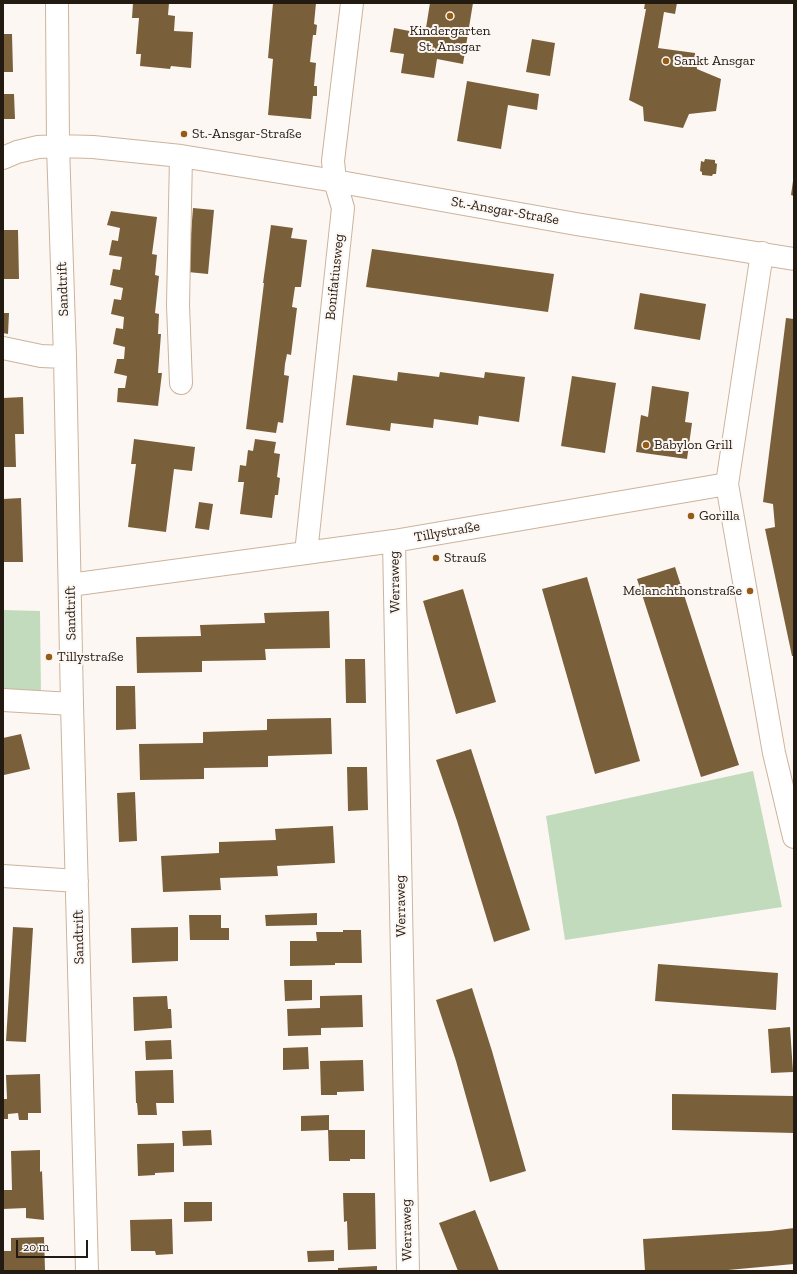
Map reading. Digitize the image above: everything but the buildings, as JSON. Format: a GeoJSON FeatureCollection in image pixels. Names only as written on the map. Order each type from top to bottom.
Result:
{"type":"FeatureCollection","features":[{"type":"Feature","properties":{"kind":"street","name":"Sandtrift"},"geometry":{"type":"LineString","coordinates":[[57,3],[58,146],[65,357],[72,704],[87,1271]]}},
{"type":"Feature","properties":{"kind":"street","name":"Bonifatiusweg"},"geometry":{"type":"LineString","coordinates":[[306,553],[343,208],[335,181],[333,162],[352,3]]}},
{"type":"Feature","properties":{"kind":"street","name":"St.-Ansgar-Straße"},"geometry":{"type":"LineString","coordinates":[[3,158],[17,152],[38,147],[58,146],[93,147],[181,156],[335,181],[576,224],[794,258]]}},
{"type":"Feature","properties":{"kind":"street"},"geometry":{"type":"LineString","coordinates":[[181,156],[178,305],[181,383]]}},
{"type":"Feature","properties":{"kind":"street"},"geometry":{"type":"LineString","coordinates":[[762,253],[727,484],[774,753],[794,837]]}},
{"type":"Feature","properties":{"kind":"street"},"geometry":{"type":"LineString","coordinates":[[3,348],[41,356],[65,357]]}},
{"type":"Feature","properties":{"kind":"street","name":"Tillystraße"},"geometry":{"type":"LineString","coordinates":[[70,585],[394,541],[727,484]]}},
{"type":"Feature","properties":{"kind":"street","name":"Werraweg"},"geometry":{"type":"LineString","coordinates":[[394,541],[408,1271]]}},
{"type":"Feature","properties":{"kind":"street"},"geometry":{"type":"LineString","coordinates":[[3,700],[72,704]]}},
{"type":"Feature","properties":{"kind":"street"},"geometry":{"type":"LineString","coordinates":[[3,876],[77,881]]}},
{"type":"Feature","properties":{"kind":"green space"},"geometry":{"type":"Polygon","coordinates":[[[3,610],[40,611],[41,696],[3,694],[3,610]]]}},
{"type":"Feature","properties":{"kind":"green space"},"geometry":{"type":"Polygon","coordinates":[[[753,771],[782,907],[565,940],[546,816],[753,771]]]}},
{"type":"Feature","properties":{"kind":"place","name":"Kindergarten St. Ansgar"},"geometry":{"type":"Point","coordinates":[450,16]}},
{"type":"Feature","properties":{"kind":"place","name":"Sankt Ansgar"},"geometry":{"type":"Point","coordinates":[666,61]}},
{"type":"Feature","properties":{"kind":"place","name":"St.-Ansgar-Straße"},"geometry":{"type":"Point","coordinates":[184,134]}},
{"type":"Feature","properties":{"kind":"place","name":"Babylon Grill"},"geometry":{"type":"Point","coordinates":[646,445]}},
{"type":"Feature","properties":{"kind":"place","name":"Gorilla"},"geometry":{"type":"Point","coordinates":[691,516]}},
{"type":"Feature","properties":{"kind":"place","name":"Strauß"},"geometry":{"type":"Point","coordinates":[436,558]}},
{"type":"Feature","properties":{"kind":"place","name":"Melanchthonstraße"},"geometry":{"type":"Point","coordinates":[750,591]}},
{"type":"Feature","properties":{"kind":"place","name":"Tillystraße"},"geometry":{"type":"Point","coordinates":[49,657]}}]}
